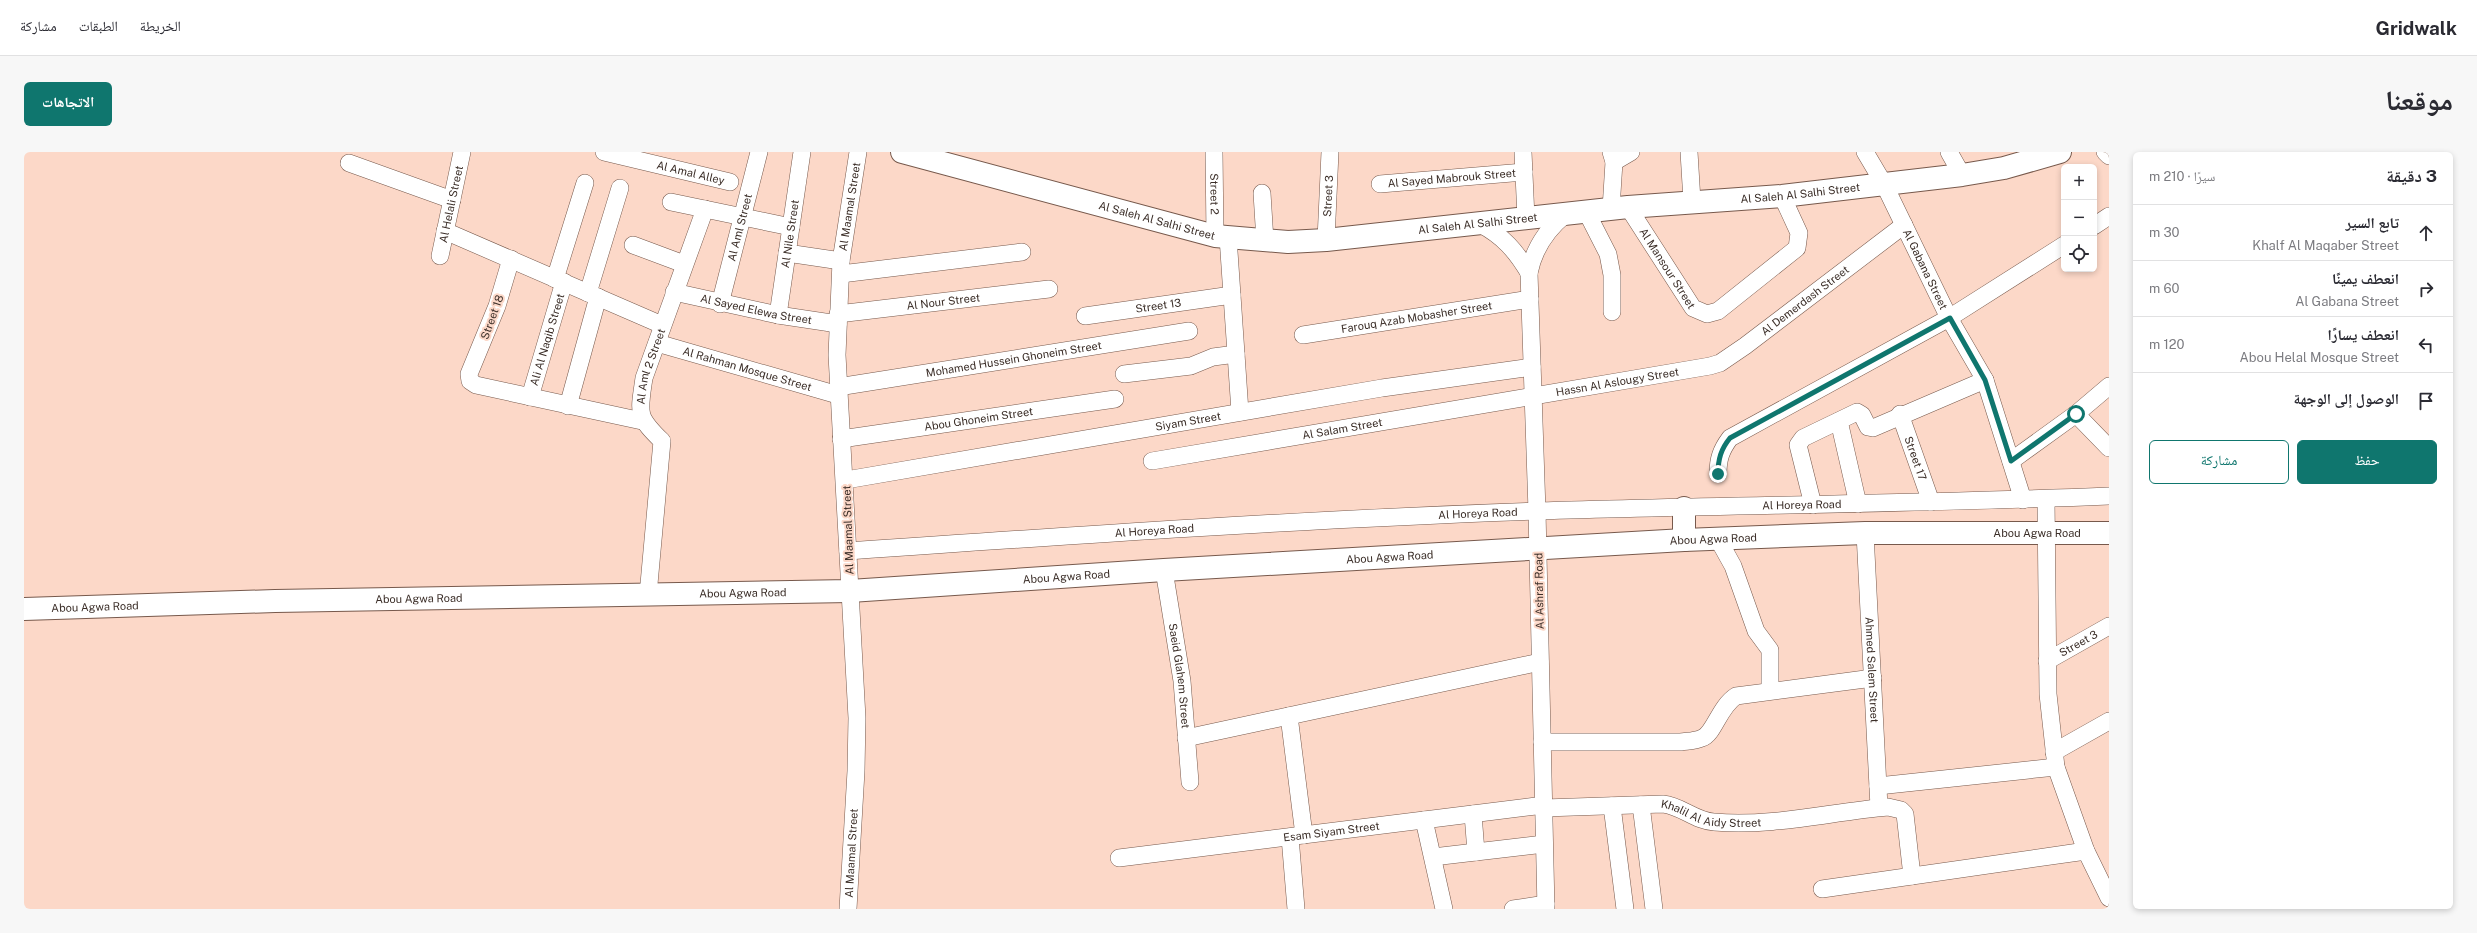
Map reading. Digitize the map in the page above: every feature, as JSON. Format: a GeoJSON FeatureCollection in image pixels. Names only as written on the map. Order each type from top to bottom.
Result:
{"type":"FeatureCollection","features":[{"type":"Feature","properties":{"kind":"street","name":"Al Helali Street"},"geometry":{"type":"LineString","coordinates":[[440,256],[462,152]]}},
{"type":"Feature","properties":{"kind":"street","name":"Al Amal Alley"},"geometry":{"type":"LineString","coordinates":[[604,152],[730,182]]}},
{"type":"Feature","properties":{"kind":"street","name":"Al Aml Street"},"geometry":{"type":"LineString","coordinates":[[720,304],[759,152]]}},
{"type":"Feature","properties":{"kind":"street","name":"Al Nile Street"},"geometry":{"type":"LineString","coordinates":[[778,315],[802,152]]}},
{"type":"Feature","properties":{"kind":"street","name":"Al Maamal Street"},"geometry":{"type":"LineString","coordinates":[[848,909],[857,749],[846,480],[841,439],[838,391],[838,319],[841,267],[858,152]]}},
{"type":"Feature","properties":{"kind":"street","name":"Al Saleh Al Salhi Street"},"geometry":{"type":"LineString","coordinates":[[902,152],[1222,236],[1265,241],[1326,240],[1480,224],[1576,212],[1692,201],[1782,196],[1962,175],[2004,168],[2060,152]]}},
{"type":"Feature","properties":{"kind":"street","name":"Street 2"},"geometry":{"type":"LineString","coordinates":[[1214,152],[1222,236],[1232,295],[1240,412]]}},
{"type":"Feature","properties":{"kind":"street","name":"Street 3"},"geometry":{"type":"LineString","coordinates":[[1326,240],[1330,152]]}},
{"type":"Feature","properties":{"kind":"street"},"geometry":{"type":"LineString","coordinates":[[1523,152],[1526,218]]}},
{"type":"Feature","properties":{"kind":"street"},"geometry":{"type":"LineString","coordinates":[[1619,208],[1612,157],[1631,152]]}},
{"type":"Feature","properties":{"kind":"street"},"geometry":{"type":"LineString","coordinates":[[1689,152],[1692,201]]}},
{"type":"Feature","properties":{"kind":"street","name":"Al Gabana Street"},"geometry":{"type":"LineString","coordinates":[[1865,152],[1884,184],[1950,318],[1985,380],[2023,500]]}},
{"type":"Feature","properties":{"kind":"street"},"geometry":{"type":"LineString","coordinates":[[1949,152],[1962,175]]}},
{"type":"Feature","properties":{"kind":"street"},"geometry":{"type":"LineString","coordinates":[[2104,152],[2109,156]]}},
{"type":"Feature","properties":{"kind":"street"},"geometry":{"type":"LineString","coordinates":[[349,163],[452,200]]}},
{"type":"Feature","properties":{"kind":"street","name":"Al Sayed Mabrouk Street"},"geometry":{"type":"LineString","coordinates":[[1380,184],[1524,172]]}},
{"type":"Feature","properties":{"kind":"street","name":"Ali Al Naqib Street"},"geometry":{"type":"LineString","coordinates":[[530,397],[585,183]]}},
{"type":"Feature","properties":{"kind":"street"},"geometry":{"type":"LineString","coordinates":[[568,406],[620,188]]}},
{"type":"Feature","properties":{"kind":"street"},"geometry":{"type":"LineString","coordinates":[[1262,193],[1265,241]]}},
{"type":"Feature","properties":{"kind":"street","name":"Al Mansour Street"},"geometry":{"type":"LineString","coordinates":[[1619,208],[1693,308],[1707,314],[1718,311],[1797,248],[1799,233],[1782,196]]}},
{"type":"Feature","properties":{"kind":"street"},"geometry":{"type":"LineString","coordinates":[[671,202],[791,227]]}},
{"type":"Feature","properties":{"kind":"street","name":"Al Aml 2 Street"},"geometry":{"type":"LineString","coordinates":[[648,595],[662,441],[642,421],[640,405],[644,378],[705,209]]}},
{"type":"Feature","properties":{"kind":"street"},"geometry":{"type":"LineString","coordinates":[[1576,212],[1608,254],[1612,275],[1612,312]]}},
{"type":"Feature","properties":{"kind":"street","name":"Al Ashraf Road"},"geometry":{"type":"LineString","coordinates":[[1546,907],[1538,548],[1529,273],[1537,246],[1555,223],[1576,212]]}},
{"type":"Feature","properties":{"kind":"street"},"geometry":{"type":"LineString","coordinates":[[2097,224],[2109,216]]}},
{"type":"Feature","properties":{"kind":"street","name":"Al Ashraf Road"},"geometry":{"type":"LineString","coordinates":[[1480,224],[1504,238],[1514,248],[1529,273]]}},
{"type":"Feature","properties":{"kind":"street","name":"Al Demerdash Street"},"geometry":{"type":"LineString","coordinates":[[1702,368],[1720,362],[1745,346],[1904,225]]}},
{"type":"Feature","properties":{"kind":"street"},"geometry":{"type":"LineString","coordinates":[[446,231],[662,325]]}},
{"type":"Feature","properties":{"kind":"street"},"geometry":{"type":"LineString","coordinates":[[633,245],[684,264]]}},
{"type":"Feature","properties":{"kind":"street"},"geometry":{"type":"LineString","coordinates":[[1718,474],[1718,463],[1722,449],[1730,438],[1950,318],[2061,247]]}},
{"type":"Feature","properties":{"kind":"street"},"geometry":{"type":"LineString","coordinates":[[787,253],[841,267],[1022,252]]}},
{"type":"Feature","properties":{"kind":"street","name":"Street 18"},"geometry":{"type":"LineString","coordinates":[[511,259],[497,306],[469,374],[470,381],[476,385],[530,397]]}},
{"type":"Feature","properties":{"kind":"street","name":"Al Nour Street"},"geometry":{"type":"LineString","coordinates":[[838,319],[1049,289]]}},
{"type":"Feature","properties":{"kind":"street","name":"Al Sayed Elewa Street"},"geometry":{"type":"LineString","coordinates":[[674,292],[720,304],[778,315],[838,319]]}},
{"type":"Feature","properties":{"kind":"street","name":"Street 13"},"geometry":{"type":"LineString","coordinates":[[1085,316],[1232,295]]}},
{"type":"Feature","properties":{"kind":"street","name":"Farouq Azab Mobasher Street"},"geometry":{"type":"LineString","coordinates":[[1303,335],[1530,298]]}},
{"type":"Feature","properties":{"kind":"street","name":"Mohamed Hussein Ghoneim Street"},"geometry":{"type":"LineString","coordinates":[[838,391],[1189,331]]}},
{"type":"Feature","properties":{"kind":"street","name":"Al Rahman Mosque Street"},"geometry":{"type":"LineString","coordinates":[[657,343],[838,391]]}},
{"type":"Feature","properties":{"kind":"street"},"geometry":{"type":"LineString","coordinates":[[1124,374],[1190,366],[1213,357],[1236,354]]}},
{"type":"Feature","properties":{"kind":"street","name":"Siyam Street"},"geometry":{"type":"LineString","coordinates":[[846,480],[1382,388],[1532,368]]}},
{"type":"Feature","properties":{"kind":"street","name":"Hassn Al Aslougy Street"},"geometry":{"type":"LineString","coordinates":[[1533,397],[1702,368]]}},
{"type":"Feature","properties":{"kind":"street"},"geometry":{"type":"LineString","coordinates":[[1813,505],[1798,445],[1803,438],[1855,413],[1862,414],[1868,426],[1871,428],[1900,414],[1985,380]]}},
{"type":"Feature","properties":{"kind":"street"},"geometry":{"type":"LineString","coordinates":[[2011,461],[2108,389]]}},
{"type":"Feature","properties":{"kind":"street"},"geometry":{"type":"LineString","coordinates":[[530,397],[642,421]]}},
{"type":"Feature","properties":{"kind":"street","name":"Al Salam Street"},"geometry":{"type":"LineString","coordinates":[[1152,461],[1533,397]]}},
{"type":"Feature","properties":{"kind":"street","name":"Abou Ghoneim Street"},"geometry":{"type":"LineString","coordinates":[[841,439],[1115,399]]}},
{"type":"Feature","properties":{"kind":"street","name":"Street 17"},"geometry":{"type":"LineString","coordinates":[[1900,414],[1931,502]]}},
{"type":"Feature","properties":{"kind":"street"},"geometry":{"type":"LineString","coordinates":[[2076,414],[2109,448]]}},
{"type":"Feature","properties":{"kind":"street"},"geometry":{"type":"LineString","coordinates":[[1839,421],[1858,504]]}},
{"type":"Feature","properties":{"kind":"street","name":"Al Horeya Road"},"geometry":{"type":"LineString","coordinates":[[848,551],[1117,532],[1537,511],[2023,500],[2109,496]]}},
{"type":"Feature","properties":{"kind":"street"},"geometry":{"type":"LineString","coordinates":[[2046,499],[2047,661],[2055,760],[2086,851],[2109,898]]}},
{"type":"Feature","properties":{"kind":"street"},"geometry":{"type":"LineString","coordinates":[[1684,508],[1684,540]]}},
{"type":"Feature","properties":{"kind":"street","name":"Abou Agwa Road"},"geometry":{"type":"LineString","coordinates":[[24,609],[275,601],[850,591],[1164,570],[1684,540],[1865,533],[2109,533]]}},
{"type":"Feature","properties":{"kind":"street","name":"Ahmed Salem Street"},"geometry":{"type":"LineString","coordinates":[[1865,533],[1878,808]]}},
{"type":"Feature","properties":{"kind":"street"},"geometry":{"type":"LineString","coordinates":[[1718,539],[1741,588],[1756,631],[1770,650],[1770,690]]}},
{"type":"Feature","properties":{"kind":"street","name":"Saeid Glahem Street"},"geometry":{"type":"LineString","coordinates":[[1164,570],[1182,681],[1186,715],[1186,738],[1190,782]]}},
{"type":"Feature","properties":{"kind":"street","name":"Street 3"},"geometry":{"type":"LineString","coordinates":[[2047,661],[2109,626]]}},
{"type":"Feature","properties":{"kind":"street"},"geometry":{"type":"LineString","coordinates":[[1186,738],[1540,662]]}},
{"type":"Feature","properties":{"kind":"street"},"geometry":{"type":"LineString","coordinates":[[1542,742],[1681,742],[1702,738],[1709,734],[1727,702],[1736,696],[1770,690],[1873,678]]}},
{"type":"Feature","properties":{"kind":"street"},"geometry":{"type":"LineString","coordinates":[[1289,716],[1297,836],[1296,909]]}},
{"type":"Feature","properties":{"kind":"street"},"geometry":{"type":"LineString","coordinates":[[1878,786],[2055,760],[2109,720]]}},
{"type":"Feature","properties":{"kind":"street"},"geometry":{"type":"LineString","coordinates":[[1641,805],[1654,909]]}},
{"type":"Feature","properties":{"kind":"street","name":"Khalil Al Aidy Street"},"geometry":{"type":"LineString","coordinates":[[1544,806],[1670,805],[1705,821],[1737,823],[1780,822],[1878,808],[1897,808],[1905,814],[1912,876]]}},
{"type":"Feature","properties":{"kind":"street","name":"Esam Siyam Street"},"geometry":{"type":"LineString","coordinates":[[1119,858],[1544,806]]}},
{"type":"Feature","properties":{"kind":"street"},"geometry":{"type":"LineString","coordinates":[[1612,806],[1625,909]]}},
{"type":"Feature","properties":{"kind":"street"},"geometry":{"type":"LineString","coordinates":[[1473,814],[1476,852]]}},
{"type":"Feature","properties":{"kind":"street"},"geometry":{"type":"LineString","coordinates":[[1424,820],[1444,909]]}},
{"type":"Feature","properties":{"kind":"street"},"geometry":{"type":"LineString","coordinates":[[1433,857],[1544,844]]}},
{"type":"Feature","properties":{"kind":"street"},"geometry":{"type":"LineString","coordinates":[[1822,889],[2086,851]]}},
{"type":"Feature","properties":{"kind":"street"},"geometry":{"type":"LineString","coordinates":[[1513,909],[1546,907]]}},
{"type":"Feature","properties":{"kind":"route"},"geometry":{"type":"LineString","coordinates":[[1718,474],[1718,463],[1722,449],[1730,438],[1743,429],[1950,318],[1985,380],[2011,461],[2044,439],[2076,414]]}}]}
